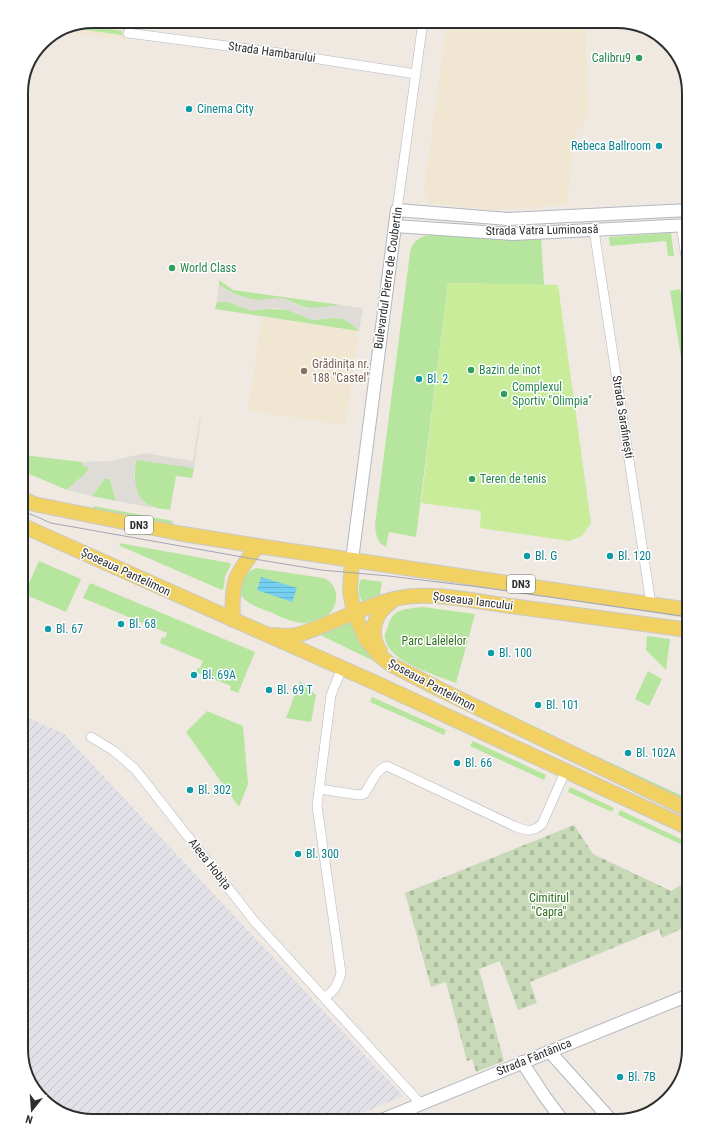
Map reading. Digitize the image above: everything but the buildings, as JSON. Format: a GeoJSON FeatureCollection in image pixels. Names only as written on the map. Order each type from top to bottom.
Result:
{"type":"FeatureCollection","features":[{"type":"Feature","properties":{"kind":"main road","name":"DN3"},"geometry":{"type":"LineString","coordinates":[[28,501],[34,504],[130,524],[258,546],[352,560]]}},
{"type":"Feature","properties":{"kind":"main road","name":"Șoseaua Pantelimon"},"geometry":{"type":"LineString","coordinates":[[28,528],[262,634],[342,668],[682,825]]}},
{"type":"Feature","properties":{"kind":"main road"},"geometry":{"type":"LineString","coordinates":[[233,620],[232,593],[234,582],[241,568],[258,546]]}},
{"type":"Feature","properties":{"kind":"main road","name":"Șoseaua Iancului"},"geometry":{"type":"LineString","coordinates":[[352,560],[682,609]]}},
{"type":"Feature","properties":{"kind":"main road","name":"Șoseaua Pantelimon"},"geometry":{"type":"LineString","coordinates":[[352,560],[350,591],[354,613],[367,642],[380,657],[390,664],[572,755],[682,807]]}},
{"type":"Feature","properties":{"kind":"main road","name":"Șoseaua Iancului"},"geometry":{"type":"LineString","coordinates":[[262,634],[287,636],[297,635],[395,599],[417,596],[430,596],[682,629]]}},
{"type":"Feature","properties":{"kind":"main road"},"geometry":{"type":"LineString","coordinates":[[390,664],[376,646],[374,629],[376,618],[382,610],[395,599]]}},
{"type":"Feature","properties":{"kind":"street","name":"Bulevardul Pierre de Coubertin"},"geometry":{"type":"LineString","coordinates":[[352,560],[422,28]]}},
{"type":"Feature","properties":{"kind":"street","name":"Strada Hambarului"},"geometry":{"type":"LineString","coordinates":[[128,33],[266,51],[416,74]]}},
{"type":"Feature","properties":{"kind":"street","name":"Strada Vatra Luminoasă"},"geometry":{"type":"LineString","coordinates":[[397,210],[508,219],[682,210]]}},
{"type":"Feature","properties":{"kind":"street"},"geometry":{"type":"LineString","coordinates":[[580,216],[580,231]]}},
{"type":"Feature","properties":{"kind":"street","name":"Strada Vatra Luminoasă"},"geometry":{"type":"LineString","coordinates":[[395,226],[504,234],[682,225]]}},
{"type":"Feature","properties":{"kind":"street","name":"Strada Sarafinești"},"geometry":{"type":"LineString","coordinates":[[594,230],[652,604]]}},
{"type":"Feature","properties":{"kind":"street"},"geometry":{"type":"LineString","coordinates":[[325,997],[335,989],[341,973],[317,806],[331,694],[342,668]]}},
{"type":"Feature","properties":{"kind":"street","name":"Aleea Hobița"},"geometry":{"type":"LineString","coordinates":[[91,737],[114,751],[135,769],[255,922],[422,1104]]}},
{"type":"Feature","properties":{"kind":"street"},"geometry":{"type":"LineString","coordinates":[[319,788],[359,795],[364,794],[382,767],[387,766],[514,826],[524,830],[530,830],[537,829],[542,824],[566,770]]}},
{"type":"Feature","properties":{"kind":"street","name":"Strada Fântânica"},"geometry":{"type":"LineString","coordinates":[[396,1114],[682,998]]}},
{"type":"Feature","properties":{"kind":"street"},"geometry":{"type":"LineString","coordinates":[[549,1051],[606,1114]]}},
{"type":"Feature","properties":{"kind":"street"},"geometry":{"type":"LineString","coordinates":[[522,1062],[558,1114]]}},
{"type":"Feature","properties":{"kind":"street"},"geometry":{"type":"LineString","coordinates":[[408,1109],[412,1114]]}},
{"type":"Feature","properties":{"kind":"shaded area"},"geometry":{"type":"Polygon","coordinates":[[[93,28],[129,28],[127,40],[70,32],[93,28]]]}},
{"type":"Feature","properties":{"kind":"shaded area"},"geometry":{"type":"Polygon","coordinates":[[[446,28],[585,28],[589,115],[575,135],[567,205],[492,210],[430,203],[424,191],[446,28]]]}},
{"type":"Feature","properties":{"kind":"shaded area"},"geometry":{"type":"Polygon","coordinates":[[[219,285],[234,294],[252,299],[286,299],[300,306],[312,308],[341,305],[363,308],[359,331],[343,319],[332,318],[313,320],[288,310],[274,308],[251,311],[229,302],[218,302],[216,304],[219,285]]]}},
{"type":"Feature","properties":{"kind":"shaded area","name":"Grădinița nr. 188 \"Castel\""},"geometry":{"type":"Polygon","coordinates":[[[262,317],[359,331],[345,425],[248,411],[262,317]]]}},
{"type":"Feature","properties":{"kind":"shaded area"},"geometry":{"type":"Polygon","coordinates":[[[200,415],[194,468],[136,460],[134,478],[139,496],[145,503],[155,508],[116,501],[110,479],[105,478],[92,496],[67,490],[88,471],[88,467],[82,466],[82,462],[111,461],[145,453],[193,461],[200,415]]]}},
{"type":"Feature","properties":{"kind":"shaded area"},"geometry":{"type":"Polygon","coordinates":[[[28,718],[63,733],[403,1096],[360,1114],[89,1114],[72,1111],[64,1107],[52,1099],[52,1090],[43,1090],[31,1070],[28,1049],[28,718]]]}},
{"type":"Feature","properties":{"kind":"green space"},"geometry":{"type":"Polygon","coordinates":[[[102,28],[122,31],[122,35],[80,29],[102,28]]]}},
{"type":"Feature","properties":{"kind":"green space"},"geometry":{"type":"Polygon","coordinates":[[[671,233],[674,256],[668,256],[666,241],[610,246],[609,237],[671,233]]]}},
{"type":"Feature","properties":{"kind":"green space"},"geometry":{"type":"Polygon","coordinates":[[[429,235],[541,238],[544,285],[448,283],[416,537],[389,532],[386,547],[379,541],[375,525],[410,253],[412,246],[416,241],[429,235]]]}},
{"type":"Feature","properties":{"kind":"green space"},"geometry":{"type":"Polygon","coordinates":[[[219,280],[233,290],[341,305],[313,308],[304,307],[284,299],[251,299],[234,294],[219,285],[219,280]]]}},
{"type":"Feature","properties":{"kind":"green space","name":"Complexul Sportiv \"Olimpia\""},"geometry":{"type":"Polygon","coordinates":[[[448,283],[558,285],[591,523],[582,536],[569,541],[480,528],[481,511],[421,503],[448,283]]]}},
{"type":"Feature","properties":{"kind":"green space"},"geometry":{"type":"Polygon","coordinates":[[[680,289],[682,302],[682,357],[681,357],[670,291],[680,289]]]}},
{"type":"Feature","properties":{"kind":"green space"},"geometry":{"type":"Polygon","coordinates":[[[218,302],[230,302],[240,307],[288,310],[313,320],[332,318],[344,319],[359,331],[215,309],[218,302]]]}},
{"type":"Feature","properties":{"kind":"green space"},"geometry":{"type":"Polygon","coordinates":[[[28,456],[82,462],[82,465],[88,467],[88,471],[67,490],[28,473],[28,456]]]}},
{"type":"Feature","properties":{"kind":"green space"},"geometry":{"type":"Polygon","coordinates":[[[136,459],[194,468],[192,478],[176,476],[170,510],[160,509],[147,504],[138,494],[135,481],[136,459]]]}},
{"type":"Feature","properties":{"kind":"green space"},"geometry":{"type":"Polygon","coordinates":[[[105,478],[110,479],[116,501],[92,496],[105,478]]]}},
{"type":"Feature","properties":{"kind":"green space"},"geometry":{"type":"Polygon","coordinates":[[[94,506],[173,521],[172,529],[92,514],[94,506]]]}},
{"type":"Feature","properties":{"kind":"green space"},"geometry":{"type":"Polygon","coordinates":[[[119,543],[230,563],[231,565],[225,576],[224,587],[222,590],[120,546],[119,543]]]}},
{"type":"Feature","properties":{"kind":"green space"},"geometry":{"type":"Polygon","coordinates":[[[39,561],[81,579],[66,612],[28,596],[28,585],[39,561]]]}},
{"type":"Feature","properties":{"kind":"green space"},"geometry":{"type":"Polygon","coordinates":[[[256,568],[328,580],[332,584],[336,593],[333,609],[321,620],[302,623],[294,622],[251,604],[241,596],[240,588],[245,576],[256,568]]]}},
{"type":"Feature","properties":{"kind":"green space"},"geometry":{"type":"Polygon","coordinates":[[[361,579],[382,582],[380,595],[362,601],[359,590],[361,579]]]}},
{"type":"Feature","properties":{"kind":"green space"},"geometry":{"type":"Polygon","coordinates":[[[90,583],[255,652],[238,693],[230,690],[231,686],[196,672],[198,668],[200,668],[203,661],[160,643],[162,637],[165,638],[167,633],[83,598],[90,583]]]}},
{"type":"Feature","properties":{"kind":"green space","name":"Parc Lalelelor"},"geometry":{"type":"Polygon","coordinates":[[[423,607],[475,614],[456,683],[426,672],[404,661],[388,646],[385,635],[390,620],[393,616],[401,610],[423,607]]]}},
{"type":"Feature","properties":{"kind":"green space"},"geometry":{"type":"Polygon","coordinates":[[[350,618],[359,641],[371,656],[384,666],[316,633],[350,618]]]}},
{"type":"Feature","properties":{"kind":"green space"},"geometry":{"type":"Polygon","coordinates":[[[647,636],[670,639],[666,670],[646,650],[647,636]]]}},
{"type":"Feature","properties":{"kind":"green space"},"geometry":{"type":"Polygon","coordinates":[[[648,671],[662,679],[649,706],[635,699],[648,671]]]}},
{"type":"Feature","properties":{"kind":"green space"},"geometry":{"type":"Polygon","coordinates":[[[300,681],[316,695],[311,722],[286,718],[300,681]]]}},
{"type":"Feature","properties":{"kind":"green space"},"geometry":{"type":"Polygon","coordinates":[[[372,697],[446,730],[444,735],[370,702],[372,697]]]}},
{"type":"Feature","properties":{"kind":"green space"},"geometry":{"type":"Polygon","coordinates":[[[207,711],[243,726],[248,784],[239,807],[186,732],[207,711]]]}},
{"type":"Feature","properties":{"kind":"green space"},"geometry":{"type":"Polygon","coordinates":[[[473,741],[546,775],[544,780],[470,746],[473,741]]]}},
{"type":"Feature","properties":{"kind":"green space"},"geometry":{"type":"Polygon","coordinates":[[[594,755],[682,796],[682,802],[592,760],[594,755]]]}},
{"type":"Feature","properties":{"kind":"green space"},"geometry":{"type":"Polygon","coordinates":[[[570,787],[614,808],[612,812],[568,792],[570,787]]]}},
{"type":"Feature","properties":{"kind":"green space"},"geometry":{"type":"Polygon","coordinates":[[[620,810],[682,840],[682,845],[618,815],[620,810]]]}},
{"type":"Feature","properties":{"kind":"green space","name":"Cimitirul \"Capra\""},"geometry":{"type":"Polygon","coordinates":[[[574,825],[593,854],[671,891],[682,884],[682,928],[662,938],[659,929],[530,982],[537,1003],[518,1010],[500,961],[479,969],[504,1061],[476,1072],[472,1059],[467,1061],[446,982],[431,987],[405,893],[574,825]]]}},
{"type":"Feature","properties":{"kind":"water"},"geometry":{"type":"Polygon","coordinates":[[[261,577],[297,588],[292,602],[257,590],[261,577]]]}},
{"type":"Feature","properties":{"kind":"tram line"},"geometry":{"type":"LineString","coordinates":[[28,513],[51,523],[321,570],[389,576],[479,587],[682,616]]}},
{"type":"Feature","properties":{"kind":"place","name":"Calibru9"},"geometry":{"type":"Point","coordinates":[639,58]}},
{"type":"Feature","properties":{"kind":"place","name":"Cinema City"},"geometry":{"type":"Point","coordinates":[189,109]}},
{"type":"Feature","properties":{"kind":"place","name":"Rebeca Ballroom"},"geometry":{"type":"Point","coordinates":[659,146]}},
{"type":"Feature","properties":{"kind":"place","name":"World Class"},"geometry":{"type":"Point","coordinates":[172,268]}},
{"type":"Feature","properties":{"kind":"place","name":"Bazin de înot"},"geometry":{"type":"Point","coordinates":[471,370]}},
{"type":"Feature","properties":{"kind":"place","name":"Grădinița nr. 188 \"Castel\""},"geometry":{"type":"Point","coordinates":[304,371]}},
{"type":"Feature","properties":{"kind":"place","name":"Bl. 2"},"geometry":{"type":"Point","coordinates":[419,379]}},
{"type":"Feature","properties":{"kind":"place","name":"Complexul Sportiv \"Olimpia\""},"geometry":{"type":"Point","coordinates":[504,394]}},
{"type":"Feature","properties":{"kind":"place","name":"Teren de tenis"},"geometry":{"type":"Point","coordinates":[472,479]}},
{"type":"Feature","properties":{"kind":"place","name":"Bl. G"},"geometry":{"type":"Point","coordinates":[527,556]}},
{"type":"Feature","properties":{"kind":"place","name":"Bl. 120"},"geometry":{"type":"Point","coordinates":[610,556]}},
{"type":"Feature","properties":{"kind":"place","name":"Bl. 68"},"geometry":{"type":"Point","coordinates":[121,624]}},
{"type":"Feature","properties":{"kind":"place","name":"Bl. 67"},"geometry":{"type":"Point","coordinates":[48,629]}},
{"type":"Feature","properties":{"kind":"place","name":"Bl. 100"},"geometry":{"type":"Point","coordinates":[491,653]}},
{"type":"Feature","properties":{"kind":"place","name":"Bl. 69A"},"geometry":{"type":"Point","coordinates":[194,675]}},
{"type":"Feature","properties":{"kind":"place","name":"Bl. 69 T"},"geometry":{"type":"Point","coordinates":[269,690]}},
{"type":"Feature","properties":{"kind":"place","name":"Bl. 101"},"geometry":{"type":"Point","coordinates":[538,705]}},
{"type":"Feature","properties":{"kind":"place","name":"Bl. 102A"},"geometry":{"type":"Point","coordinates":[628,753]}},
{"type":"Feature","properties":{"kind":"place","name":"Bl. 66"},"geometry":{"type":"Point","coordinates":[457,763]}},
{"type":"Feature","properties":{"kind":"place","name":"Bl. 302"},"geometry":{"type":"Point","coordinates":[190,790]}},
{"type":"Feature","properties":{"kind":"place","name":"Bl. 300"},"geometry":{"type":"Point","coordinates":[298,854]}},
{"type":"Feature","properties":{"kind":"place","name":"Bl. 7B"},"geometry":{"type":"Point","coordinates":[620,1077]}}]}
